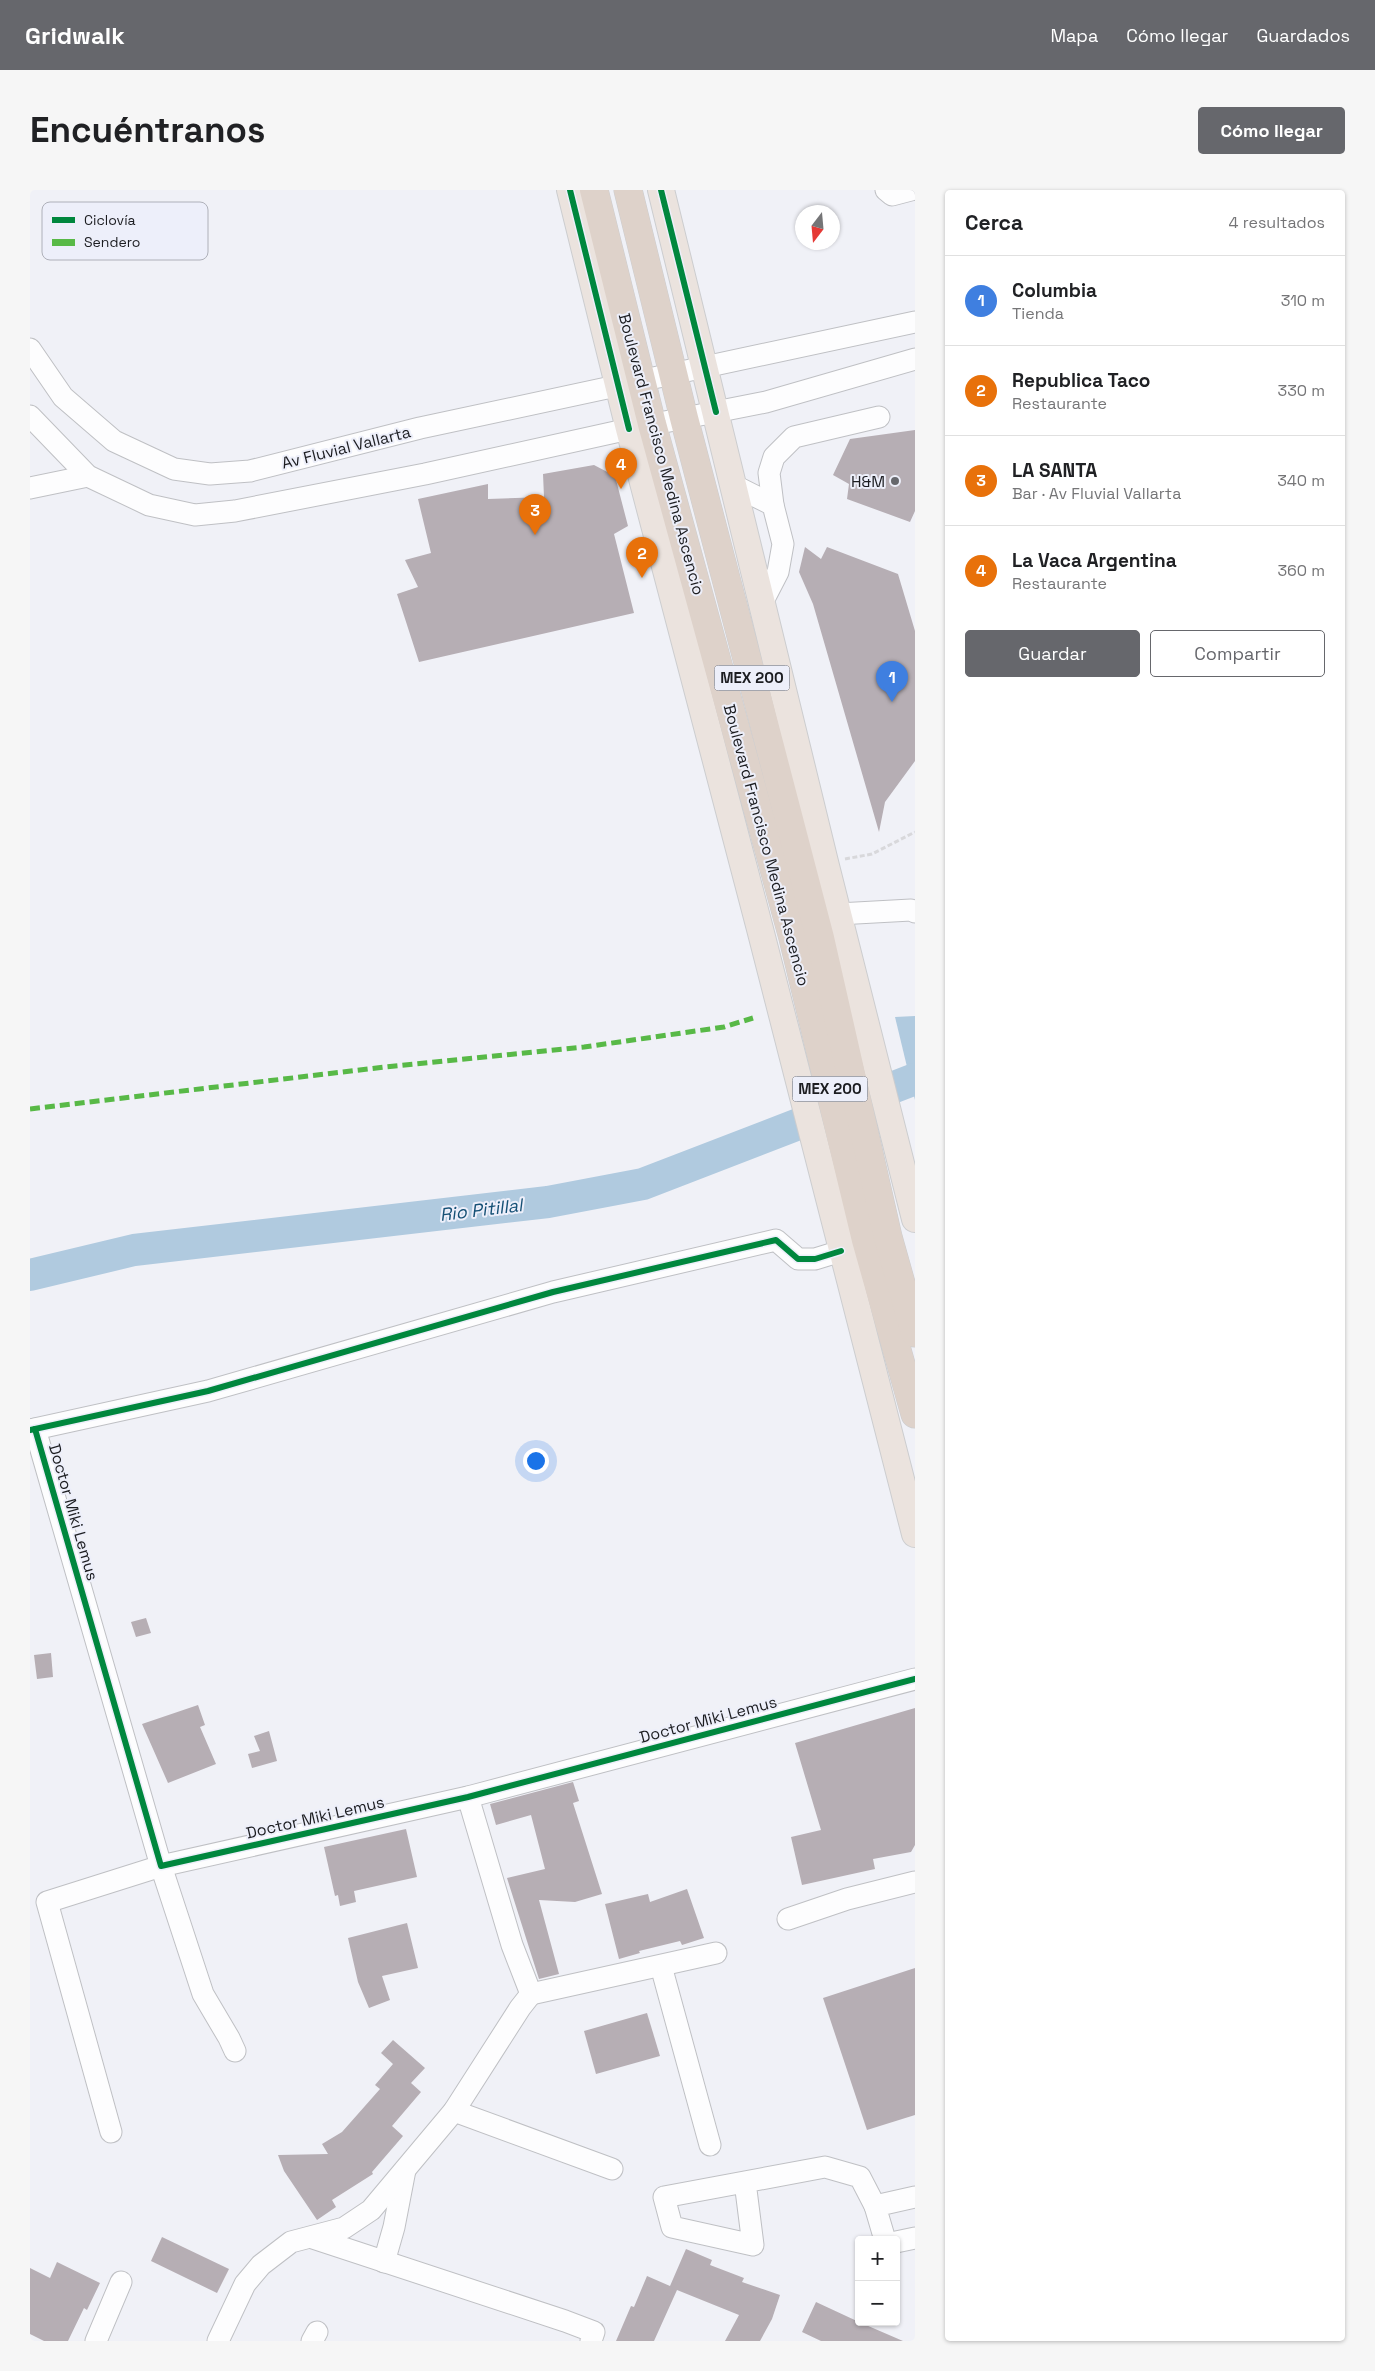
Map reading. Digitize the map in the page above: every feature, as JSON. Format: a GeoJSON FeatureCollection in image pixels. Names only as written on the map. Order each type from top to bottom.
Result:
{"type":"FeatureCollection","features":[{"type":"Feature","properties":{"kind":"highway","name":"Boulevard Francisco Medina Ascencio"},"geometry":{"type":"LineString","coordinates":[[594,190],[630,383],[640,426],[793,938],[877,1239]]}},
{"type":"Feature","properties":{"kind":"highway","name":"Boulevard Francisco Medina Ascencio"},"geometry":{"type":"LineString","coordinates":[[628,190],[684,418],[834,930],[877,1239]]}},
{"type":"Feature","properties":{"kind":"highway","name":"MEX 200"},"geometry":{"type":"LineString","coordinates":[[877,1239],[915,1333]]}},
{"type":"Feature","properties":{"kind":"highway","name":"MEX 200"},"geometry":{"type":"LineString","coordinates":[[877,1239],[915,1414]]}},
{"type":"Feature","properties":{"kind":"main road"},"geometry":{"type":"LineString","coordinates":[[570,190],[630,383]]}},
{"type":"Feature","properties":{"kind":"main road"},"geometry":{"type":"LineString","coordinates":[[661,190],[825,862],[834,930],[915,1219]]}},
{"type":"Feature","properties":{"kind":"main road"},"geometry":{"type":"LineString","coordinates":[[640,426],[767,956],[840,1248],[915,1534]]}},
{"type":"Feature","properties":{"kind":"street"},"geometry":{"type":"LineString","coordinates":[[886,190],[892,195],[911,190]]}},
{"type":"Feature","properties":{"kind":"street","name":"Av Fluvial Vallarta"},"geometry":{"type":"LineString","coordinates":[[30,349],[63,397],[114,441],[174,469],[210,474],[250,471],[420,428],[915,322]]}},
{"type":"Feature","properties":{"kind":"street"},"geometry":{"type":"LineString","coordinates":[[30,416],[88,476],[149,505],[196,515],[235,511],[425,474],[640,426],[766,402],[915,359]]}},
{"type":"Feature","properties":{"kind":"street"},"geometry":{"type":"LineString","coordinates":[[762,603],[778,572],[783,544],[773,505],[769,473],[774,457],[794,437],[880,417]]}},
{"type":"Feature","properties":{"kind":"street"},"geometry":{"type":"LineString","coordinates":[[30,488],[88,476]]}},
{"type":"Feature","properties":{"kind":"street"},"geometry":{"type":"LineString","coordinates":[[733,484],[773,505]]}},
{"type":"Feature","properties":{"kind":"street"},"geometry":{"type":"LineString","coordinates":[[834,930],[911,910],[915,912]]}},
{"type":"Feature","properties":{"kind":"street"},"geometry":{"type":"LineString","coordinates":[[33,1429],[208,1391],[554,1292],[776,1240],[798,1259],[815,1259],[840,1248]]}},
{"type":"Feature","properties":{"kind":"street","name":"Doctor Miki Lemus"},"geometry":{"type":"LineString","coordinates":[[33,1429],[161,1866],[468,1797],[915,1679]]}},
{"type":"Feature","properties":{"kind":"street"},"geometry":{"type":"LineString","coordinates":[[468,1797],[512,1945],[531,1994]]}},
{"type":"Feature","properties":{"kind":"street"},"geometry":{"type":"LineString","coordinates":[[111,2132],[47,1902],[161,1866],[203,1994],[229,2038],[234,2051]]}},
{"type":"Feature","properties":{"kind":"street"},"geometry":{"type":"LineString","coordinates":[[788,1919],[847,1899],[915,1882]]}},
{"type":"Feature","properties":{"kind":"street"},"geometry":{"type":"LineString","coordinates":[[218,2341],[245,2284],[261,2265],[291,2242],[313,2238],[344,2228],[371,2210],[454,2111],[531,1994],[716,1953]]}},
{"type":"Feature","properties":{"kind":"street"},"geometry":{"type":"LineString","coordinates":[[662,1966],[710,2145]]}},
{"type":"Feature","properties":{"kind":"street"},"geometry":{"type":"LineString","coordinates":[[454,2111],[612,2169]]}},
{"type":"Feature","properties":{"kind":"street"},"geometry":{"type":"LineString","coordinates":[[746,2182],[825,2167],[860,2177],[874,2206],[884,2236]]}},
{"type":"Feature","properties":{"kind":"street"},"geometry":{"type":"LineString","coordinates":[[384,2262],[394,2227],[405,2170]]}},
{"type":"Feature","properties":{"kind":"street"},"geometry":{"type":"LineString","coordinates":[[874,2206],[915,2197]]}},
{"type":"Feature","properties":{"kind":"street"},"geometry":{"type":"LineString","coordinates":[[313,2238],[565,2321],[594,2332],[591,2341]]}},
{"type":"Feature","properties":{"kind":"street"},"geometry":{"type":"LineString","coordinates":[[900,2241],[915,2238]]}},
{"type":"Feature","properties":{"kind":"street"},"geometry":{"type":"LineString","coordinates":[[96,2341],[121,2282]]}},
{"type":"Feature","properties":{"kind":"path"},"geometry":{"type":"LineString","coordinates":[[825,862],[872,854],[915,832]]}},
{"type":"Feature","properties":{"kind":"water"},"geometry":{"type":"Polygon","coordinates":[[[915,1016],[915,1100],[895,1017],[915,1016]]]}},
{"type":"Feature","properties":{"kind":"building"},"geometry":{"type":"Polygon","coordinates":[[[915,430],[915,511],[910,522],[847,499],[849,484],[833,475],[850,439],[915,430]]]}},
{"type":"Feature","properties":{"kind":"building"},"geometry":{"type":"Polygon","coordinates":[[[594,465],[615,476],[628,526],[614,534],[634,613],[419,662],[397,594],[418,587],[405,560],[431,553],[418,499],[488,484],[488,499],[544,497],[543,474],[594,465]]]}},
{"type":"Feature","properties":{"kind":"building"},"geometry":{"type":"Polygon","coordinates":[[[805,547],[821,559],[827,547],[898,574],[915,631],[915,761],[885,802],[879,832],[813,604],[799,572],[805,547]]]}},
{"type":"Feature","properties":{"kind":"building"},"geometry":{"type":"Polygon","coordinates":[[[146,1618],[151,1633],[136,1637],[131,1622],[146,1618]]]}},
{"type":"Feature","properties":{"kind":"building"},"geometry":{"type":"Polygon","coordinates":[[[51,1653],[53,1677],[37,1679],[34,1655],[51,1653]]]}},
{"type":"Feature","properties":{"kind":"building"},"geometry":{"type":"Polygon","coordinates":[[[198,1705],[205,1725],[200,1727],[216,1764],[168,1783],[142,1724],[198,1705]]]}},
{"type":"Feature","properties":{"kind":"building"},"geometry":{"type":"Polygon","coordinates":[[[915,1708],[915,1845],[911,1852],[873,1859],[875,1869],[802,1885],[791,1837],[821,1830],[795,1743],[915,1708]]]}},
{"type":"Feature","properties":{"kind":"building"},"geometry":{"type":"Polygon","coordinates":[[[269,1731],[277,1761],[252,1768],[248,1754],[260,1751],[254,1736],[269,1731]]]}},
{"type":"Feature","properties":{"kind":"building"},"geometry":{"type":"Polygon","coordinates":[[[573,1782],[579,1801],[573,1803],[602,1894],[575,1902],[539,1900],[559,1974],[539,1979],[507,1878],[545,1869],[531,1815],[496,1825],[490,1804],[573,1782]]]}},
{"type":"Feature","properties":{"kind":"building"},"geometry":{"type":"Polygon","coordinates":[[[406,1829],[417,1877],[354,1891],[356,1902],[340,1906],[338,1895],[335,1896],[324,1847],[406,1829]]]}},
{"type":"Feature","properties":{"kind":"building"},"geometry":{"type":"Polygon","coordinates":[[[687,1889],[704,1938],[682,1945],[680,1941],[639,1951],[640,1953],[619,1959],[605,1904],[648,1894],[650,1902],[687,1889]]]}},
{"type":"Feature","properties":{"kind":"building"},"geometry":{"type":"Polygon","coordinates":[[[407,1923],[418,1968],[382,1976],[390,2000],[369,2008],[358,1982],[348,1938],[407,1923]]]}},
{"type":"Feature","properties":{"kind":"building"},"geometry":{"type":"Polygon","coordinates":[[[915,1968],[915,2115],[867,2130],[823,1998],[915,1968]]]}},
{"type":"Feature","properties":{"kind":"building"},"geometry":{"type":"Polygon","coordinates":[[[647,2013],[660,2056],[596,2074],[584,2031],[647,2013]]]}},
{"type":"Feature","properties":{"kind":"building"},"geometry":{"type":"Polygon","coordinates":[[[393,2040],[425,2068],[411,2083],[421,2092],[392,2126],[403,2136],[372,2172],[373,2174],[332,2200],[336,2207],[317,2220],[284,2171],[278,2155],[328,2154],[322,2144],[342,2132],[380,2089],[375,2085],[393,2064],[381,2053],[393,2040]]]}},
{"type":"Feature","properties":{"kind":"building"},"geometry":{"type":"Polygon","coordinates":[[[162,2237],[229,2269],[217,2293],[151,2261],[162,2237]]]}},
{"type":"Feature","properties":{"kind":"building"},"geometry":{"type":"Polygon","coordinates":[[[686,2249],[712,2260],[710,2265],[744,2278],[742,2282],[780,2295],[772,2319],[760,2341],[725,2341],[739,2315],[677,2290],[654,2341],[616,2341],[631,2306],[634,2307],[647,2276],[670,2286],[686,2249]]]}},
{"type":"Feature","properties":{"kind":"building"},"geometry":{"type":"Polygon","coordinates":[[[57,2262],[100,2283],[87,2310],[84,2308],[68,2341],[44,2341],[30,2334],[30,2268],[50,2278],[57,2262]]]}},
{"type":"Feature","properties":{"kind":"building"},"geometry":{"type":"Polygon","coordinates":[[[816,2302],[855,2320],[855,2326],[868,2326],[903,2341],[821,2341],[802,2332],[816,2302]]]}},
{"type":"Feature","properties":{"kind":"waterway","name":"Rio Pitillal"},"geometry":{"type":"LineString","coordinates":[[30,1275],[134,1250],[548,1202],[643,1184],[915,1079]]}},
{"type":"Feature","properties":{"kind":"marked path"},"geometry":{"type":"LineString","coordinates":[[30,1109],[385,1067],[584,1047],[724,1027],[753,1018]]}},
{"type":"Feature","properties":{"kind":"cycle path"},"geometry":{"type":"LineString","coordinates":[[570,190],[629,429]]}},
{"type":"Feature","properties":{"kind":"cycle path"},"geometry":{"type":"LineString","coordinates":[[661,190],[716,412]]}},
{"type":"Feature","properties":{"kind":"cycle path"},"geometry":{"type":"LineString","coordinates":[[30,1430],[208,1391],[553,1292],[776,1240],[798,1259],[815,1259],[841,1251]]}},
{"type":"Feature","properties":{"kind":"cycle path"},"geometry":{"type":"LineString","coordinates":[[35,1429],[161,1866],[468,1797],[915,1679]]}},
{"type":"Feature","properties":{"kind":"place","name":"H&M"},"geometry":{"type":"Point","coordinates":[895,481]}},
{"type":"Feature","properties":{"kind":"place","name":"La Vaca Argentina"},"geometry":{"type":"Point","coordinates":[621,489]}},
{"type":"Feature","properties":{"kind":"place","name":"LA SANTA"},"geometry":{"type":"Point","coordinates":[535,535]}},
{"type":"Feature","properties":{"kind":"place","name":"Republica Taco"},"geometry":{"type":"Point","coordinates":[642,578]}},
{"type":"Feature","properties":{"kind":"place","name":"Columbia"},"geometry":{"type":"Point","coordinates":[892,702]}}]}
